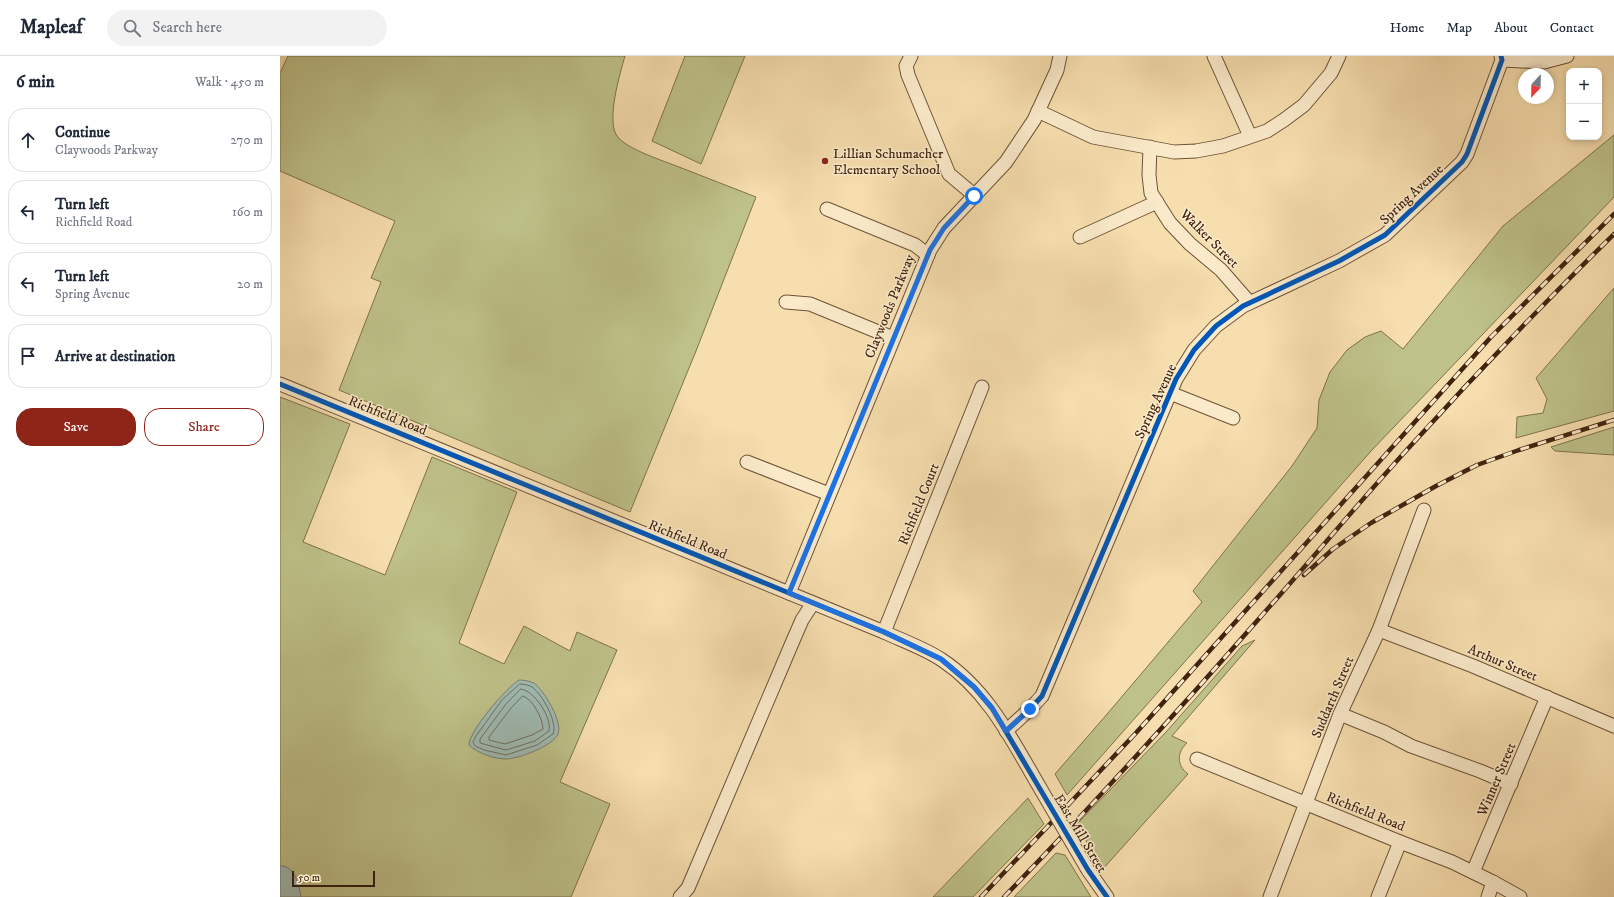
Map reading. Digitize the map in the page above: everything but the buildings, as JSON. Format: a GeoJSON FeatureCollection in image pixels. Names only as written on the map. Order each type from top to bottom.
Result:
{"type":"FeatureCollection","features":[{"type":"Feature","properties":{"kind":"street"},"geometry":{"type":"LineString","coordinates":[[911,56],[906,66],[908,75],[949,174],[974,196]]}},
{"type":"Feature","properties":{"kind":"street","name":"Claywoods Parkway"},"geometry":{"type":"LineString","coordinates":[[789,593],[928,255],[944,228],[1006,162],[1034,120],[1057,70],[1060,56]]}},
{"type":"Feature","properties":{"kind":"street"},"geometry":{"type":"LineString","coordinates":[[1214,56],[1250,136]]}},
{"type":"Feature","properties":{"kind":"street"},"geometry":{"type":"LineString","coordinates":[[1038,111],[1093,137],[1174,152],[1196,151],[1223,146],[1268,131],[1304,105],[1331,73],[1339,56]]}},
{"type":"Feature","properties":{"kind":"street"},"geometry":{"type":"LineString","coordinates":[[1502,58],[1544,62],[1567,56]]}},
{"type":"Feature","properties":{"kind":"street","name":"Spring Avenue"},"geometry":{"type":"LineString","coordinates":[[1006,731],[1042,696],[1176,379],[1194,350],[1216,326],[1249,302],[1339,261],[1385,235],[1457,167],[1468,154],[1502,58]]}},
{"type":"Feature","properties":{"kind":"street","name":"Walker Street"},"geometry":{"type":"LineString","coordinates":[[1150,147],[1149,175],[1151,193],[1170,223],[1190,244],[1221,270],[1249,302]]}},
{"type":"Feature","properties":{"kind":"street"},"geometry":{"type":"LineString","coordinates":[[1080,237],[1157,202]]}},
{"type":"Feature","properties":{"kind":"street"},"geometry":{"type":"LineString","coordinates":[[827,209],[915,245],[928,255]]}},
{"type":"Feature","properties":{"kind":"street"},"geometry":{"type":"LineString","coordinates":[[786,302],[810,304],[893,338]]}},
{"type":"Feature","properties":{"kind":"street","name":"Richfield Road"},"geometry":{"type":"LineString","coordinates":[[280,384],[884,632],[941,659],[959,673],[992,708],[1036,781]]}},
{"type":"Feature","properties":{"kind":"street","name":"Richfield Court"},"geometry":{"type":"LineString","coordinates":[[884,632],[982,387]]}},
{"type":"Feature","properties":{"kind":"street"},"geometry":{"type":"LineString","coordinates":[[1170,393],[1233,418]]}},
{"type":"Feature","properties":{"kind":"street"},"geometry":{"type":"LineString","coordinates":[[747,462],[829,494]]}},
{"type":"Feature","properties":{"kind":"street","name":"Suddarth Street"},"geometry":{"type":"LineString","coordinates":[[1273,896],[1340,714],[1378,630],[1424,510]]}},
{"type":"Feature","properties":{"kind":"street"},"geometry":{"type":"LineString","coordinates":[[680,897],[688,888],[797,631],[813,603]]}},
{"type":"Feature","properties":{"kind":"street","name":"Arthur Street"},"geometry":{"type":"LineString","coordinates":[[1378,630],[1474,666],[1614,726]]}},
{"type":"Feature","properties":{"kind":"street","name":"Winner Street"},"geometry":{"type":"LineString","coordinates":[[1473,872],[1547,697]]}},
{"type":"Feature","properties":{"kind":"street"},"geometry":{"type":"LineString","coordinates":[[1340,714],[1384,732],[1411,746],[1511,784]]}},
{"type":"Feature","properties":{"kind":"street","name":"Richfield Road"},"geometry":{"type":"LineString","coordinates":[[1197,759],[1452,862],[1520,897]]}},
{"type":"Feature","properties":{"kind":"street","name":"East Mill Street"},"geometry":{"type":"LineString","coordinates":[[1036,781],[1088,870],[1107,897]]}},
{"type":"Feature","properties":{"kind":"street"},"geometry":{"type":"LineString","coordinates":[[1378,897],[1400,842]]}},
{"type":"Feature","properties":{"kind":"street"},"geometry":{"type":"LineString","coordinates":[[1488,897],[1493,882]]}},
{"type":"Feature","properties":{"kind":"green space"},"geometry":{"type":"Polygon","coordinates":[[[288,56],[625,56],[617,85],[613,109],[614,129],[617,136],[628,145],[646,154],[756,197],[696,351],[630,512],[339,390],[381,282],[371,278],[395,221],[280,171],[280,73],[288,56]]]}},
{"type":"Feature","properties":{"kind":"green space"},"geometry":{"type":"Polygon","coordinates":[[[685,56],[745,56],[701,164],[652,141],[685,56]]]}},
{"type":"Feature","properties":{"kind":"green space"},"geometry":{"type":"Polygon","coordinates":[[[1614,135],[1614,197],[1372,450],[1067,795],[1055,774],[1202,602],[1193,591],[1292,466],[1317,428],[1319,400],[1330,372],[1347,350],[1365,337],[1381,331],[1403,349],[1503,226],[1614,135]]]}},
{"type":"Feature","properties":{"kind":"green space"},"geometry":{"type":"Polygon","coordinates":[[[1614,288],[1614,411],[1516,438],[1517,417],[1543,413],[1547,399],[1536,378],[1614,288]]]}},
{"type":"Feature","properties":{"kind":"green space"},"geometry":{"type":"Polygon","coordinates":[[[280,397],[350,424],[303,542],[385,575],[432,457],[517,492],[459,643],[504,664],[524,626],[570,651],[577,632],[617,650],[560,782],[610,804],[571,897],[280,897],[280,397]]]}},
{"type":"Feature","properties":{"kind":"green space"},"geometry":{"type":"Polygon","coordinates":[[[1614,427],[1614,455],[1555,451],[1551,447],[1614,427]]]}},
{"type":"Feature","properties":{"kind":"green space"},"geometry":{"type":"Polygon","coordinates":[[[1255,640],[1172,736],[1187,743],[1181,750],[1179,758],[1181,767],[1188,774],[1102,870],[1077,824],[1166,732],[1242,646],[1255,640]]]}},
{"type":"Feature","properties":{"kind":"green space"},"geometry":{"type":"Polygon","coordinates":[[[1028,798],[1044,824],[973,897],[933,897],[1028,798]]]}},
{"type":"Feature","properties":{"kind":"green space"},"geometry":{"type":"Polygon","coordinates":[[[1056,853],[1065,855],[1091,897],[1014,897],[1056,853]]]}},
{"type":"Feature","properties":{"kind":"water"},"geometry":{"type":"Polygon","coordinates":[[[519,680],[534,683],[543,692],[552,707],[558,722],[559,729],[555,739],[535,751],[518,757],[506,759],[496,758],[476,751],[469,745],[481,720],[497,700],[519,680]]]}},
{"type":"Feature","properties":{"kind":"water"},"geometry":{"type":"Polygon","coordinates":[[[280,866],[293,872],[301,897],[280,897],[280,866]]]}},
{"type":"Feature","properties":{"kind":"railway"},"geometry":{"type":"LineString","coordinates":[[981,897],[1135,734],[1491,337],[1614,214]]}},
{"type":"Feature","properties":{"kind":"railway"},"geometry":{"type":"LineString","coordinates":[[1004,897],[1168,721],[1430,425],[1560,288],[1614,234]]}},
{"type":"Feature","properties":{"kind":"railway"},"geometry":{"type":"LineString","coordinates":[[1304,575],[1333,549],[1371,523],[1436,486],[1477,465],[1614,420]]}},
{"type":"Feature","properties":{"kind":"cycle path"},"geometry":{"type":"LineString","coordinates":[[1006,731],[1042,696],[1176,379],[1194,350],[1216,326],[1243,306],[1339,261],[1385,235],[1462,162],[1467,154],[1502,60],[1501,56]]}},
{"type":"Feature","properties":{"kind":"cycle path"},"geometry":{"type":"LineString","coordinates":[[280,384],[884,632],[941,659],[974,687],[992,708],[1088,870],[1107,897]]}},
{"type":"Feature","properties":{"kind":"place","name":"Lillian Schumacher Elementary School"},"geometry":{"type":"Point","coordinates":[825,161]}},
{"type":"Feature","properties":{"kind":"route"},"geometry":{"type":"LineString","coordinates":[[974,196],[944,228],[930,250],[789,593],[884,632],[941,659],[974,687],[992,708],[1006,731],[1030,709]]}}]}
